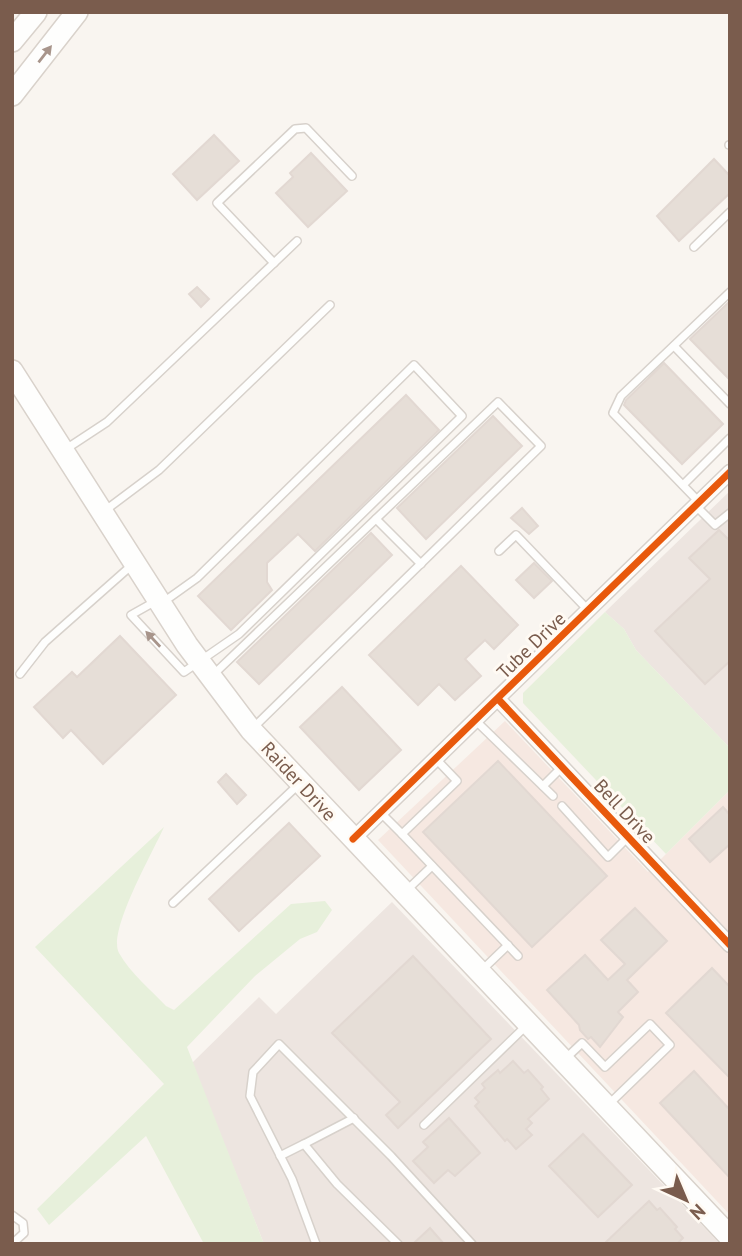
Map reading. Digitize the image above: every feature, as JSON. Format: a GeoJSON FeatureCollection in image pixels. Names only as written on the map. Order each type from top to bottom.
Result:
{"type":"FeatureCollection","features":[{"type":"Feature","properties":{"kind":"main road"},"geometry":{"type":"LineString","coordinates":[[12,41],[36,12]]}},
{"type":"Feature","properties":{"kind":"main road"},"geometry":{"type":"LineString","coordinates":[[12,95],[77,12]]}},
{"type":"Feature","properties":{"kind":"main road","name":"Raider Drive"},"geometry":{"type":"LineString","coordinates":[[12,371],[160,601],[251,730],[730,1237]]}},
{"type":"Feature","properties":{"kind":"street","name":"Tube Drive"},"geometry":{"type":"LineString","coordinates":[[353,839],[730,472]]}},
{"type":"Feature","properties":{"kind":"street","name":"Bell Drive"},"geometry":{"type":"LineString","coordinates":[[498,699],[730,945]]}},
{"type":"Feature","properties":{"kind":"lane"},"geometry":{"type":"LineString","coordinates":[[274,263],[217,203],[295,129],[306,128],[352,176]]}},
{"type":"Feature","properties":{"kind":"lane"},"geometry":{"type":"LineString","coordinates":[[694,247],[730,212]]}},
{"type":"Feature","properties":{"kind":"lane"},"geometry":{"type":"LineString","coordinates":[[64,451],[107,422],[297,241]]}},
{"type":"Feature","properties":{"kind":"lane"},"geometry":{"type":"LineString","coordinates":[[730,292],[621,396],[613,413],[683,485],[715,525],[730,513]]}},
{"type":"Feature","properties":{"kind":"lane"},"geometry":{"type":"LineString","coordinates":[[103,512],[159,470],[330,305]]}},
{"type":"Feature","properties":{"kind":"lane"},"geometry":{"type":"LineString","coordinates":[[674,346],[730,404]]}},
{"type":"Feature","properties":{"kind":"lane"},"geometry":{"type":"LineString","coordinates":[[206,669],[462,416],[414,365],[197,578],[131,615],[184,672],[206,669],[376,519],[498,402],[541,446],[251,730]]}},
{"type":"Feature","properties":{"kind":"lane"},"geometry":{"type":"LineString","coordinates":[[683,485],[730,438]]}},
{"type":"Feature","properties":{"kind":"lane"},"geometry":{"type":"LineString","coordinates":[[376,519],[421,564]]}},
{"type":"Feature","properties":{"kind":"lane"},"geometry":{"type":"LineString","coordinates":[[499,551],[516,535],[589,611]]}},
{"type":"Feature","properties":{"kind":"lane"},"geometry":{"type":"LineString","coordinates":[[20,674],[45,642],[135,562]]}},
{"type":"Feature","properties":{"kind":"lane"},"geometry":{"type":"LineString","coordinates":[[476,720],[553,796]]}},
{"type":"Feature","properties":{"kind":"lane"},"geometry":{"type":"LineString","coordinates":[[402,834],[457,781],[436,760]]}},
{"type":"Feature","properties":{"kind":"lane"},"geometry":{"type":"LineString","coordinates":[[543,786],[562,768]]}},
{"type":"Feature","properties":{"kind":"lane"},"geometry":{"type":"LineString","coordinates":[[173,904],[301,782]]}},
{"type":"Feature","properties":{"kind":"lane"},"geometry":{"type":"LineString","coordinates":[[562,806],[608,856],[628,837]]}},
{"type":"Feature","properties":{"kind":"lane"},"geometry":{"type":"LineString","coordinates":[[381,813],[519,956]]}},
{"type":"Feature","properties":{"kind":"lane"},"geometry":{"type":"LineString","coordinates":[[404,893],[432,866]]}},
{"type":"Feature","properties":{"kind":"lane"},"geometry":{"type":"LineString","coordinates":[[480,972],[508,945]]}},
{"type":"Feature","properties":{"kind":"lane"},"geometry":{"type":"LineString","coordinates":[[424,1125],[528,1024]]}},
{"type":"Feature","properties":{"kind":"lane"},"geometry":{"type":"LineString","coordinates":[[563,1061],[582,1043],[605,1067],[650,1024],[670,1045],[607,1107]]}},
{"type":"Feature","properties":{"kind":"lane"},"geometry":{"type":"LineString","coordinates":[[316,1244],[292,1179],[250,1096],[253,1072],[279,1044],[354,1118],[472,1244]]}},
{"type":"Feature","properties":{"kind":"lane"},"geometry":{"type":"LineString","coordinates":[[280,1156],[354,1118]]}},
{"type":"Feature","properties":{"kind":"lane"},"geometry":{"type":"LineString","coordinates":[[304,1143],[337,1184],[398,1244]]}},
{"type":"Feature","properties":{"kind":"lane"},"geometry":{"type":"LineString","coordinates":[[12,1215],[23,1223],[24,1233],[12,1244]]}},
{"type":"Feature","properties":{"kind":"shaded area"},"geometry":{"type":"Polygon","coordinates":[[[730,491],[730,748],[636,650],[624,629],[605,612],[730,491]]]}},
{"type":"Feature","properties":{"kind":"shaded area"},"geometry":{"type":"Polygon","coordinates":[[[505,721],[648,872],[730,790],[730,1215],[378,840],[505,721]]]}},
{"type":"Feature","properties":{"kind":"shaded area"},"geometry":{"type":"Polygon","coordinates":[[[392,902],[720,1244],[264,1244],[192,1063],[259,997],[276,1014],[392,902]]]}},
{"type":"Feature","properties":{"kind":"green space"},"geometry":{"type":"Polygon","coordinates":[[[605,612],[624,629],[636,650],[730,748],[730,790],[666,854],[523,703],[523,693],[605,612]]]}},
{"type":"Feature","properties":{"kind":"green space"},"geometry":{"type":"Polygon","coordinates":[[[164,827],[125,910],[117,942],[119,953],[129,967],[166,1006],[174,1010],[291,904],[325,901],[332,910],[317,932],[300,939],[255,976],[187,1047],[264,1244],[204,1244],[146,1136],[49,1225],[37,1209],[164,1084],[35,947],[164,827]]]}},
{"type":"Feature","properties":{"kind":"building"},"geometry":{"type":"Polygon","coordinates":[[[214,135],[239,161],[197,200],[173,174],[214,135]]]}},
{"type":"Feature","properties":{"kind":"building"},"geometry":{"type":"Polygon","coordinates":[[[311,153],[347,191],[308,227],[276,193],[293,177],[290,173],[311,153]]]}},
{"type":"Feature","properties":{"kind":"building"},"geometry":{"type":"Polygon","coordinates":[[[714,159],[730,176],[730,193],[679,241],[657,216],[714,159]]]}},
{"type":"Feature","properties":{"kind":"building"},"geometry":{"type":"Polygon","coordinates":[[[197,287],[209,299],[201,307],[189,294],[197,287]]]}},
{"type":"Feature","properties":{"kind":"building"},"geometry":{"type":"Polygon","coordinates":[[[730,301],[730,380],[690,339],[730,301]]]}},
{"type":"Feature","properties":{"kind":"building"},"geometry":{"type":"Polygon","coordinates":[[[664,363],[723,424],[682,464],[624,405],[664,363]]]}},
{"type":"Feature","properties":{"kind":"building"},"geometry":{"type":"Polygon","coordinates":[[[406,395],[439,430],[315,551],[298,534],[267,563],[267,582],[272,590],[231,630],[198,596],[406,395]]]}},
{"type":"Feature","properties":{"kind":"building"},"geometry":{"type":"Polygon","coordinates":[[[493,416],[522,446],[426,539],[397,508],[493,416]]]}},
{"type":"Feature","properties":{"kind":"building"},"geometry":{"type":"Polygon","coordinates":[[[522,508],[538,526],[529,534],[511,518],[522,508]]]}},
{"type":"Feature","properties":{"kind":"building"},"geometry":{"type":"Polygon","coordinates":[[[719,530],[730,541],[730,661],[705,684],[655,631],[710,579],[689,558],[719,530]]]}},
{"type":"Feature","properties":{"kind":"building"},"geometry":{"type":"Polygon","coordinates":[[[371,533],[392,555],[259,684],[237,662],[371,533]]]}},
{"type":"Feature","properties":{"kind":"building"},"geometry":{"type":"Polygon","coordinates":[[[534,563],[552,581],[534,598],[516,580],[534,563]]]}},
{"type":"Feature","properties":{"kind":"building"},"geometry":{"type":"Polygon","coordinates":[[[461,566],[518,625],[494,649],[485,640],[465,659],[481,676],[455,700],[439,684],[418,705],[369,655],[461,566]]]}},
{"type":"Feature","properties":{"kind":"building"},"geometry":{"type":"Polygon","coordinates":[[[120,636],[176,695],[103,764],[71,730],[63,738],[34,707],[72,672],[77,677],[120,636]]]}},
{"type":"Feature","properties":{"kind":"building"},"geometry":{"type":"Polygon","coordinates":[[[342,687],[401,750],[359,790],[300,727],[342,687]]]}},
{"type":"Feature","properties":{"kind":"building"},"geometry":{"type":"Polygon","coordinates":[[[498,761],[607,876],[532,947],[423,832],[498,761]]]}},
{"type":"Feature","properties":{"kind":"building"},"geometry":{"type":"Polygon","coordinates":[[[226,774],[246,795],[237,804],[218,782],[226,774]]]}},
{"type":"Feature","properties":{"kind":"building"},"geometry":{"type":"Polygon","coordinates":[[[723,807],[730,815],[730,844],[710,862],[689,839],[723,807]]]}},
{"type":"Feature","properties":{"kind":"building"},"geometry":{"type":"Polygon","coordinates":[[[289,823],[320,856],[239,931],[209,899],[289,823]]]}},
{"type":"Feature","properties":{"kind":"building"},"geometry":{"type":"Polygon","coordinates":[[[635,908],[667,941],[627,980],[638,992],[618,1012],[623,1017],[600,1047],[591,1037],[588,1039],[547,990],[585,955],[608,980],[625,964],[601,940],[635,908]]]}},
{"type":"Feature","properties":{"kind":"building"},"geometry":{"type":"Polygon","coordinates":[[[413,956],[491,1039],[398,1128],[386,1115],[400,1102],[332,1033],[413,956]]]}},
{"type":"Feature","properties":{"kind":"building"},"geometry":{"type":"Polygon","coordinates":[[[712,968],[730,987],[730,1078],[666,1013],[712,968]]]}},
{"type":"Feature","properties":{"kind":"building"},"geometry":{"type":"Polygon","coordinates":[[[513,1061],[524,1073],[528,1070],[543,1087],[541,1089],[549,1099],[528,1119],[532,1123],[526,1129],[532,1135],[516,1149],[507,1139],[505,1141],[475,1106],[479,1102],[475,1098],[485,1088],[482,1084],[513,1061]]]}},
{"type":"Feature","properties":{"kind":"building"},"geometry":{"type":"Polygon","coordinates":[[[694,1071],[730,1110],[730,1178],[660,1103],[694,1071]]]}},
{"type":"Feature","properties":{"kind":"building"},"geometry":{"type":"Polygon","coordinates":[[[449,1118],[480,1153],[455,1176],[448,1170],[434,1183],[413,1161],[428,1147],[423,1142],[449,1118]]]}},
{"type":"Feature","properties":{"kind":"building"},"geometry":{"type":"Polygon","coordinates":[[[583,1134],[632,1185],[598,1217],[549,1166],[583,1134]]]}},
{"type":"Feature","properties":{"kind":"building"},"geometry":{"type":"Polygon","coordinates":[[[649,1201],[657,1210],[660,1208],[677,1227],[675,1229],[683,1238],[677,1244],[604,1244],[649,1201]]]}},
{"type":"Feature","properties":{"kind":"building"},"geometry":{"type":"Polygon","coordinates":[[[430,1228],[444,1244],[413,1244],[430,1228]]]}},
{"type":"Feature","properties":{"kind":"cycle path"},"geometry":{"type":"LineString","coordinates":[[353,839],[730,472]]}},
{"type":"Feature","properties":{"kind":"cycle path"},"geometry":{"type":"LineString","coordinates":[[498,699],[730,945]]}}]}
